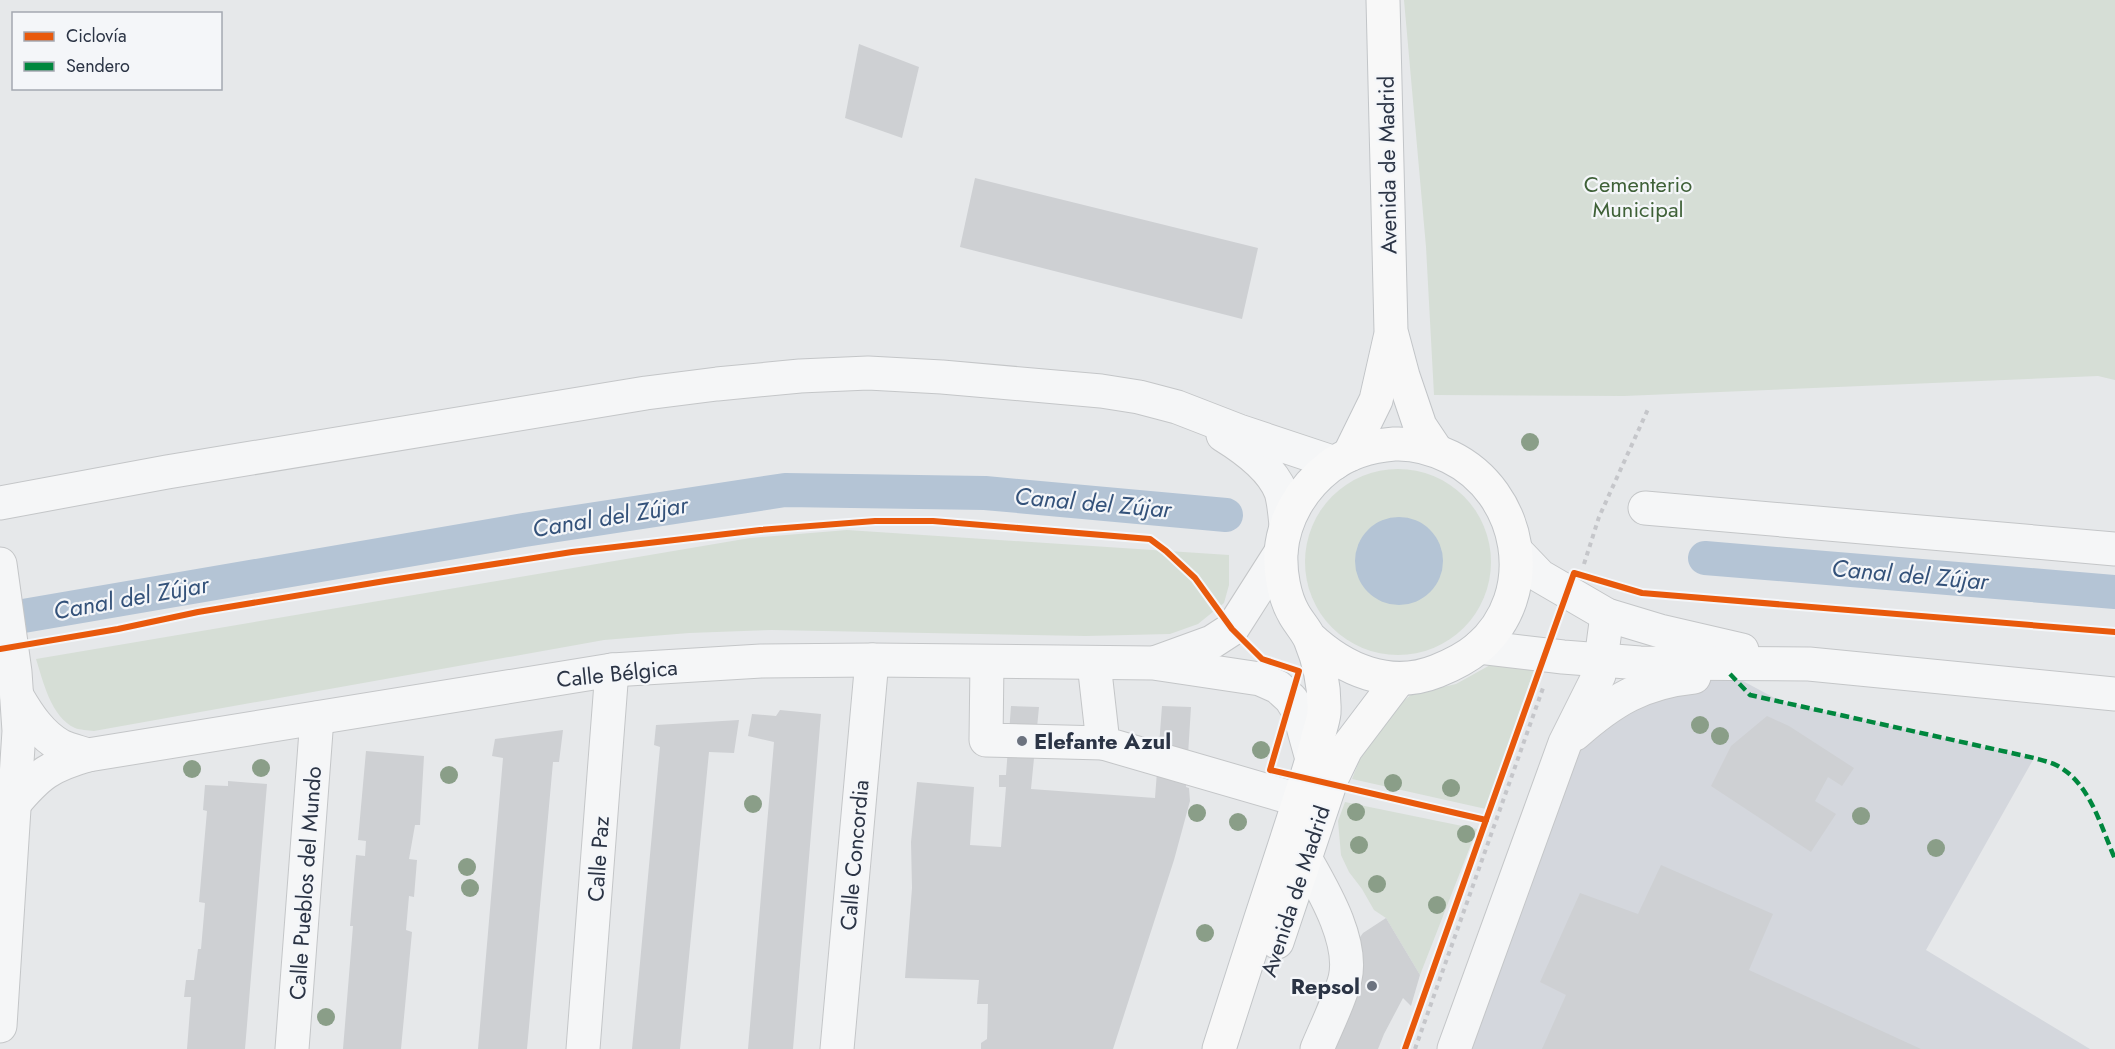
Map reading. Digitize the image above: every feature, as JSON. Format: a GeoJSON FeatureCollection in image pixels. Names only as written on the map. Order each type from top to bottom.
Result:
{"type":"FeatureCollection","features":[{"type":"Feature","properties":{"kind":"main road","name":"Avenida de Madrid"},"geometry":{"type":"LineString","coordinates":[[1383,0],[1391,331]]}},
{"type":"Feature","properties":{"kind":"main road"},"geometry":{"type":"LineString","coordinates":[[1391,331],[1420,426],[1436,450]]}},
{"type":"Feature","properties":{"kind":"main road"},"geometry":{"type":"LineString","coordinates":[[1342,459],[1376,400],[1391,331]]}},
{"type":"Feature","properties":{"kind":"main road"},"geometry":{"type":"LineString","coordinates":[[1407,444],[1436,450],[1467,465],[1492,489],[1509,519],[1517,552],[1515,579],[1509,604],[1496,627],[1479,647],[1455,664],[1428,675],[1399,679],[1374,676],[1350,668],[1328,655],[1309,637],[1292,612],[1283,583],[1284,539],[1294,507],[1319,475],[1342,459],[1377,445],[1407,444]]}},
{"type":"Feature","properties":{"kind":"main road","name":"Avenida de Madrid"},"geometry":{"type":"LineString","coordinates":[[1219,1049],[1324,715],[1323,678],[1309,637]]}},
{"type":"Feature","properties":{"kind":"main road","name":"Avenida de Madrid"},"geometry":{"type":"LineString","coordinates":[[1242,1049],[1332,778],[1346,749],[1399,679]]}},
{"type":"Feature","properties":{"kind":"street"},"geometry":{"type":"LineString","coordinates":[[0,503],[167,472],[646,393],[800,375],[868,373],[1101,391],[1139,397],[1178,407],[1239,431],[1342,459]]}},
{"type":"Feature","properties":{"kind":"street"},"geometry":{"type":"LineString","coordinates":[[1153,663],[1212,642],[1232,629],[1284,539],[1281,492],[1269,473],[1252,456],[1227,437],[1178,407]]}},
{"type":"Feature","properties":{"kind":"street"},"geometry":{"type":"LineString","coordinates":[[1645,508],[2115,549]]}},
{"type":"Feature","properties":{"kind":"street"},"geometry":{"type":"LineString","coordinates":[[1517,552],[1539,576],[1607,615],[1660,632],[1809,664]]}},
{"type":"Feature","properties":{"kind":"street"},"geometry":{"type":"LineString","coordinates":[[0,1026],[19,731],[16,684],[1,572]]}},
{"type":"Feature","properties":{"kind":"street"},"geometry":{"type":"LineString","coordinates":[[1454,1049],[1565,743],[1599,675],[1607,615]]}},
{"type":"Feature","properties":{"kind":"street"},"geometry":{"type":"LineString","coordinates":[[1479,647],[1558,657],[1640,663],[1809,664],[2115,694]]}},
{"type":"Feature","properties":{"kind":"street"},"geometry":{"type":"LineString","coordinates":[[1558,657],[1569,669],[1565,743]]}},
{"type":"Feature","properties":{"kind":"street","name":"Calle Concordia"},"geometry":{"type":"LineString","coordinates":[[837,1049],[872,660]]}},
{"type":"Feature","properties":{"kind":"street","name":"Calle Bélgica"},"geometry":{"type":"LineString","coordinates":[[14,804],[33,780],[50,768],[88,755],[612,670],[761,661],[1153,663]]}},
{"type":"Feature","properties":{"kind":"street"},"geometry":{"type":"LineString","coordinates":[[987,662],[986,740],[1103,743],[1299,800]]}},
{"type":"Feature","properties":{"kind":"street"},"geometry":{"type":"LineString","coordinates":[[1094,663],[1103,743]]}},
{"type":"Feature","properties":{"kind":"street"},"geometry":{"type":"LineString","coordinates":[[1153,663],[1260,679],[1278,687],[1291,699],[1299,712],[1312,759]]}},
{"type":"Feature","properties":{"kind":"street"},"geometry":{"type":"LineString","coordinates":[[1565,743],[1602,710],[1637,690],[1672,679],[1809,664]]}},
{"type":"Feature","properties":{"kind":"street","name":"Calle Paz"},"geometry":{"type":"LineString","coordinates":[[583,1049],[612,670]]}},
{"type":"Feature","properties":{"kind":"street","name":"Calle Bélgica"},"geometry":{"type":"LineString","coordinates":[[16,684],[31,718],[44,733],[61,746],[88,755]]}},
{"type":"Feature","properties":{"kind":"street","name":"Calle Pueblos del Mundo"},"geometry":{"type":"LineString","coordinates":[[292,1049],[317,717]]}},
{"type":"Feature","properties":{"kind":"street"},"geometry":{"type":"LineString","coordinates":[[1305,858],[1327,896],[1341,934],[1346,957],[1345,979],[1317,1049]]}},
{"type":"Feature","properties":{"kind":"path"},"geometry":{"type":"LineString","coordinates":[[1573,596],[1599,517],[1649,407]]}},
{"type":"Feature","properties":{"kind":"path"},"geometry":{"type":"LineString","coordinates":[[1415,1049],[1558,657]]}},
{"type":"Feature","properties":{"kind":"shaded area"},"geometry":{"type":"Polygon","coordinates":[[[1730,674],[1780,701],[2034,758],[1926,950],[2090,1049],[1454,1049],[1548,793],[1602,710],[1730,674]]]}},
{"type":"Feature","properties":{"kind":"green space","name":"Cementerio Municipal"},"geometry":{"type":"Polygon","coordinates":[[[1404,0],[2115,0],[2115,380],[2098,376],[1624,396],[1434,395],[1426,247],[1404,0]]]}},
{"type":"Feature","properties":{"kind":"green space"},"geometry":{"type":"Polygon","coordinates":[[[1398,469],[1433,476],[1464,496],[1484,527],[1491,562],[1484,597],[1464,628],[1433,648],[1398,655],[1363,648],[1332,628],[1312,597],[1305,562],[1312,527],[1332,496],[1363,476],[1398,469]]]}},
{"type":"Feature","properties":{"kind":"green space"},"geometry":{"type":"Polygon","coordinates":[[[847,530],[1229,555],[1229,585],[1224,603],[1198,624],[1170,634],[1086,636],[772,630],[689,633],[604,640],[94,731],[75,728],[60,716],[49,698],[36,659],[750,538],[847,530]]]}},
{"type":"Feature","properties":{"kind":"green space"},"geometry":{"type":"Polygon","coordinates":[[[1492,664],[1536,664],[1486,809],[1352,779],[1367,741],[1390,712],[1412,694],[1456,684],[1492,664]]]}},
{"type":"Feature","properties":{"kind":"green space"},"geometry":{"type":"Polygon","coordinates":[[[1345,802],[1477,829],[1420,975],[1386,918],[1374,910],[1349,872],[1341,855],[1338,821],[1345,802]]]}},
{"type":"Feature","properties":{"kind":"water"},"geometry":{"type":"Polygon","coordinates":[[[1399,517],[1424,524],[1436,536],[1443,561],[1436,586],[1424,598],[1399,605],[1374,598],[1362,586],[1355,561],[1362,536],[1374,524],[1399,517]]]}},
{"type":"Feature","properties":{"kind":"building"},"geometry":{"type":"Polygon","coordinates":[[[859,44],[919,67],[902,138],[845,118],[859,44]]]}},
{"type":"Feature","properties":{"kind":"building"},"geometry":{"type":"Polygon","coordinates":[[[975,178],[1258,248],[1242,319],[960,247],[975,178]]]}},
{"type":"Feature","properties":{"kind":"building"},"geometry":{"type":"Polygon","coordinates":[[[1011,706],[1039,707],[1031,789],[1155,798],[1162,706],[1191,707],[1186,787],[1189,788],[1190,801],[1174,860],[1113,1049],[981,1049],[981,1043],[987,1039],[988,1004],[977,1004],[979,980],[905,978],[912,888],[911,842],[917,782],[974,787],[970,845],[1001,847],[1006,787],[999,787],[999,775],[1006,775],[1011,706]]]}},
{"type":"Feature","properties":{"kind":"building"},"geometry":{"type":"Polygon","coordinates":[[[780,710],[821,714],[793,1049],[748,1049],[774,742],[748,736],[752,714],[776,716],[780,710]]]}},
{"type":"Feature","properties":{"kind":"building"},"geometry":{"type":"Polygon","coordinates":[[[1767,716],[1789,726],[1854,768],[1842,786],[1828,777],[1815,801],[1836,814],[1811,852],[1711,786],[1731,746],[1767,716]]]}},
{"type":"Feature","properties":{"kind":"building"},"geometry":{"type":"Polygon","coordinates":[[[739,720],[734,753],[709,752],[680,1049],[632,1049],[660,747],[654,745],[656,725],[739,720]]]}},
{"type":"Feature","properties":{"kind":"building"},"geometry":{"type":"Polygon","coordinates":[[[563,730],[559,762],[553,762],[527,1049],[478,1049],[503,758],[492,756],[495,739],[563,730]]]}},
{"type":"Feature","properties":{"kind":"building"},"geometry":{"type":"Polygon","coordinates":[[[366,751],[424,756],[420,825],[415,825],[409,859],[417,860],[414,897],[409,896],[406,930],[412,932],[401,1049],[343,1049],[356,855],[365,856],[366,841],[358,840],[366,751]]]}},
{"type":"Feature","properties":{"kind":"building"},"geometry":{"type":"Polygon","coordinates":[[[228,781],[267,784],[245,1049],[187,1049],[191,997],[184,997],[186,980],[194,980],[198,949],[201,949],[205,903],[199,902],[207,811],[203,810],[205,785],[228,786],[228,781]]]}},
{"type":"Feature","properties":{"kind":"building"},"geometry":{"type":"Polygon","coordinates":[[[1661,865],[1773,914],[1749,970],[1921,1049],[1542,1049],[1566,995],[1540,982],[1580,893],[1638,914],[1661,865]]]}},
{"type":"Feature","properties":{"kind":"building","name":"Repsol"},"geometry":{"type":"Polygon","coordinates":[[[1386,918],[1420,975],[1411,1006],[1403,998],[1378,1049],[1302,1049],[1321,993],[1363,933],[1386,918]]]}},
{"type":"Feature","properties":{"kind":"waterway","name":"Canal del Zújar"},"geometry":{"type":"LineString","coordinates":[[0,620],[524,530],[785,490],[985,493],[1226,515]]}},
{"type":"Feature","properties":{"kind":"waterway","name":"Canal del Zújar"},"geometry":{"type":"LineString","coordinates":[[1705,558],[2115,592]]}},
{"type":"Feature","properties":{"kind":"marked path"},"geometry":{"type":"LineString","coordinates":[[1730,674],[1750,695],[2034,758],[2056,765],[2078,782],[2086,794],[2115,859]]}},
{"type":"Feature","properties":{"kind":"cycle path"},"geometry":{"type":"LineString","coordinates":[[0,649],[118,629],[198,612],[385,581],[572,552],[760,530],[875,521],[933,521],[1150,539],[1195,578],[1232,629],[1262,659],[1299,671],[1270,770],[1486,820],[1574,573],[1642,593],[2115,632]]}},
{"type":"Feature","properties":{"kind":"cycle path"},"geometry":{"type":"LineString","coordinates":[[1405,1049],[1486,820]]}},
{"type":"Feature","properties":{"kind":"place","name":"Elefante Azul"},"geometry":{"type":"Point","coordinates":[1022,741]}},
{"type":"Feature","properties":{"kind":"place","name":"Repsol"},"geometry":{"type":"Point","coordinates":[1372,986]}}]}
